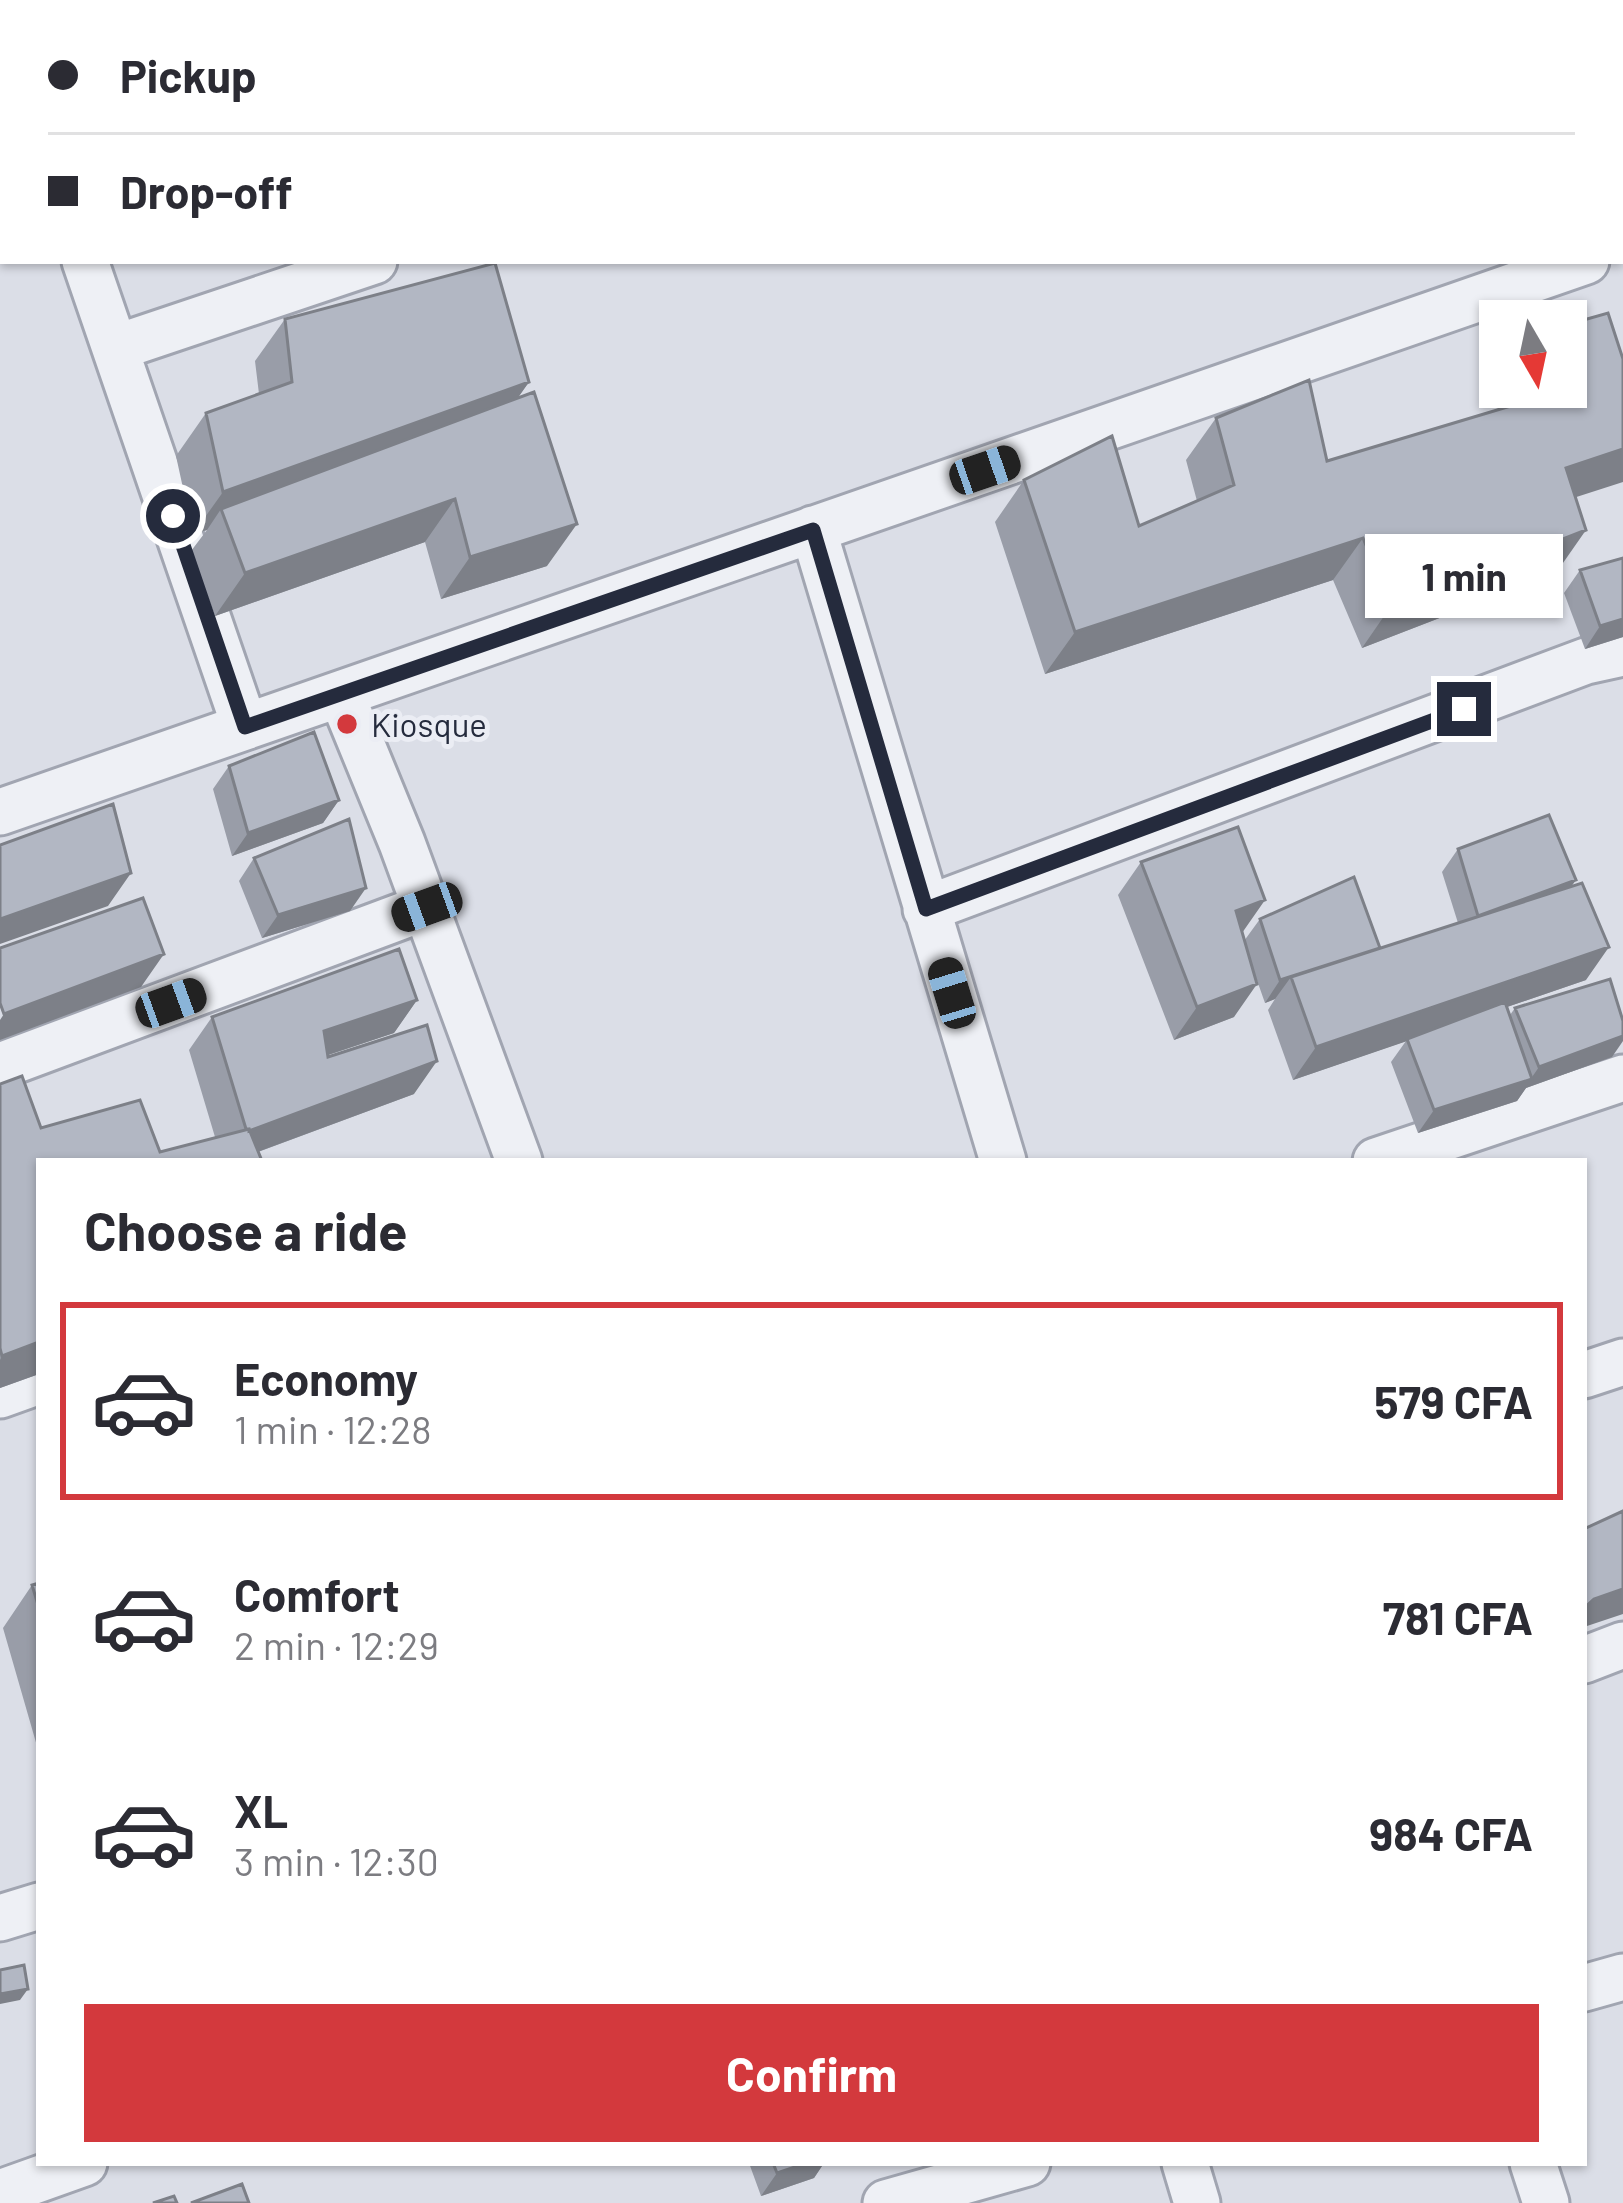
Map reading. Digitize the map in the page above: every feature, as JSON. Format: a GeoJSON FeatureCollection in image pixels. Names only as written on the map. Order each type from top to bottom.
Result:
{"type":"FeatureCollection","features":[{"type":"Feature","properties":{"kind":"street"},"geometry":{"type":"LineString","coordinates":[[86,264],[245,727]]}},
{"type":"Feature","properties":{"kind":"street"},"geometry":{"type":"LineString","coordinates":[[115,348],[365,264]]}},
{"type":"Feature","properties":{"kind":"street"},"geometry":{"type":"LineString","coordinates":[[0,812],[1577,264]]}},
{"type":"Feature","properties":{"kind":"street"},"geometry":{"type":"LineString","coordinates":[[813,530],[1002,1158]]}},
{"type":"Feature","properties":{"kind":"street"},"geometry":{"type":"LineString","coordinates":[[926,909],[1586,661],[1623,653]]}},
{"type":"Feature","properties":{"kind":"street"},"geometry":{"type":"LineString","coordinates":[[340,694],[427,907],[518,1158]]}},
{"type":"Feature","properties":{"kind":"street"},"geometry":{"type":"LineString","coordinates":[[0,1066],[427,907]]}},
{"type":"Feature","properties":{"kind":"street"},"geometry":{"type":"LineString","coordinates":[[1385,1158],[1623,1078]]}},
{"type":"Feature","properties":{"kind":"street"},"geometry":{"type":"LineString","coordinates":[[1587,1374],[1623,1362]]}},
{"type":"Feature","properties":{"kind":"street"},"geometry":{"type":"LineString","coordinates":[[0,1395],[36,1382]]}},
{"type":"Feature","properties":{"kind":"street"},"geometry":{"type":"LineString","coordinates":[[1587,1659],[1623,1646]]}},
{"type":"Feature","properties":{"kind":"street"},"geometry":{"type":"LineString","coordinates":[[0,1918],[36,1907]]}},
{"type":"Feature","properties":{"kind":"street"},"geometry":{"type":"LineString","coordinates":[[1587,1987],[1623,1977]]}},
{"type":"Feature","properties":{"kind":"street"},"geometry":{"type":"LineString","coordinates":[[0,2193],[76,2166]]}},
{"type":"Feature","properties":{"kind":"street"},"geometry":{"type":"LineString","coordinates":[[886,2203],[1016,2166]]}},
{"type":"Feature","properties":{"kind":"street"},"geometry":{"type":"LineString","coordinates":[[1186,2166],[1197,2203]]}},
{"type":"Feature","properties":{"kind":"street"},"geometry":{"type":"LineString","coordinates":[[1534,2166],[1546,2203]]}},
{"type":"Feature","properties":{"kind":"building"},"geometry":{"type":"Polygon","coordinates":[[[495,264],[529,382],[223,492],[206,413],[292,382],[285,319],[495,264]]]}},
{"type":"Feature","properties":{"kind":"building"},"geometry":{"type":"Polygon","coordinates":[[[1608,313],[1623,359],[1623,449],[1566,468],[1586,530],[1391,606],[1363,538],[1075,632],[1024,480],[1112,436],[1139,526],[1234,485],[1216,418],[1309,380],[1327,461],[1504,408],[1587,408],[1587,319],[1608,313]]]}},
{"type":"Feature","properties":{"kind":"building"},"geometry":{"type":"Polygon","coordinates":[[[534,392],[577,524],[470,557],[455,499],[245,573],[221,509],[534,392]]]}},
{"type":"Feature","properties":{"kind":"building"},"geometry":{"type":"Polygon","coordinates":[[[1623,558],[1623,619],[1600,626],[1580,570],[1623,558]]]}},
{"type":"Feature","properties":{"kind":"building"},"geometry":{"type":"Polygon","coordinates":[[[314,732],[339,800],[248,833],[229,766],[314,732]]]}},
{"type":"Feature","properties":{"kind":"building"},"geometry":{"type":"Polygon","coordinates":[[[113,804],[131,873],[0,919],[0,845],[113,804]]]}},
{"type":"Feature","properties":{"kind":"building"},"geometry":{"type":"Polygon","coordinates":[[[1549,815],[1576,880],[1478,916],[1458,849],[1549,815]]]}},
{"type":"Feature","properties":{"kind":"building"},"geometry":{"type":"Polygon","coordinates":[[[349,819],[366,888],[278,915],[254,858],[349,819]]]}},
{"type":"Feature","properties":{"kind":"building"},"geometry":{"type":"Polygon","coordinates":[[[1238,827],[1265,900],[1236,911],[1257,984],[1197,1007],[1141,862],[1238,827]]]}},
{"type":"Feature","properties":{"kind":"building"},"geometry":{"type":"Polygon","coordinates":[[[1354,877],[1380,948],[1280,980],[1260,919],[1354,877]]]}},
{"type":"Feature","properties":{"kind":"building"},"geometry":{"type":"Polygon","coordinates":[[[1582,883],[1609,947],[1316,1047],[1291,977],[1582,883]]]}},
{"type":"Feature","properties":{"kind":"building"},"geometry":{"type":"Polygon","coordinates":[[[143,898],[164,954],[4,1014],[0,948],[143,898]]]}},
{"type":"Feature","properties":{"kind":"building"},"geometry":{"type":"Polygon","coordinates":[[[399,949],[417,1000],[324,1031],[328,1057],[427,1025],[437,1061],[246,1129],[212,1017],[399,949]]]}},
{"type":"Feature","properties":{"kind":"building"},"geometry":{"type":"Polygon","coordinates":[[[1610,979],[1623,1036],[1539,1067],[1515,1008],[1610,979]]]}},
{"type":"Feature","properties":{"kind":"building"},"geometry":{"type":"Polygon","coordinates":[[[1505,1002],[1532,1079],[1434,1110],[1407,1039],[1505,1002]]]}},
{"type":"Feature","properties":{"kind":"building"},"geometry":{"type":"Polygon","coordinates":[[[22,1076],[41,1128],[140,1100],[160,1152],[249,1129],[261,1158],[36,1158],[36,1343],[2,1356],[0,1348],[0,1084],[22,1076]]]}},
{"type":"Feature","properties":{"kind":"building"},"geometry":{"type":"Polygon","coordinates":[[[1623,1511],[1623,1589],[1587,1605],[1587,1528],[1623,1511]]]}},
{"type":"Feature","properties":{"kind":"building"},"geometry":{"type":"Polygon","coordinates":[[[24,1965],[28,1989],[0,1994],[0,1970],[24,1965]]]}},
{"type":"Feature","properties":{"kind":"building"},"geometry":{"type":"Polygon","coordinates":[[[242,2184],[249,2203],[191,2203],[242,2184]]]}},
{"type":"Feature","properties":{"kind":"place","name":"Kiosque"},"geometry":{"type":"Point","coordinates":[347,724]}},
{"type":"Feature","properties":{"kind":"route"},"geometry":{"type":"LineString","coordinates":[[173,516],[245,727],[813,530],[926,909],[1464,709]]}}]}
